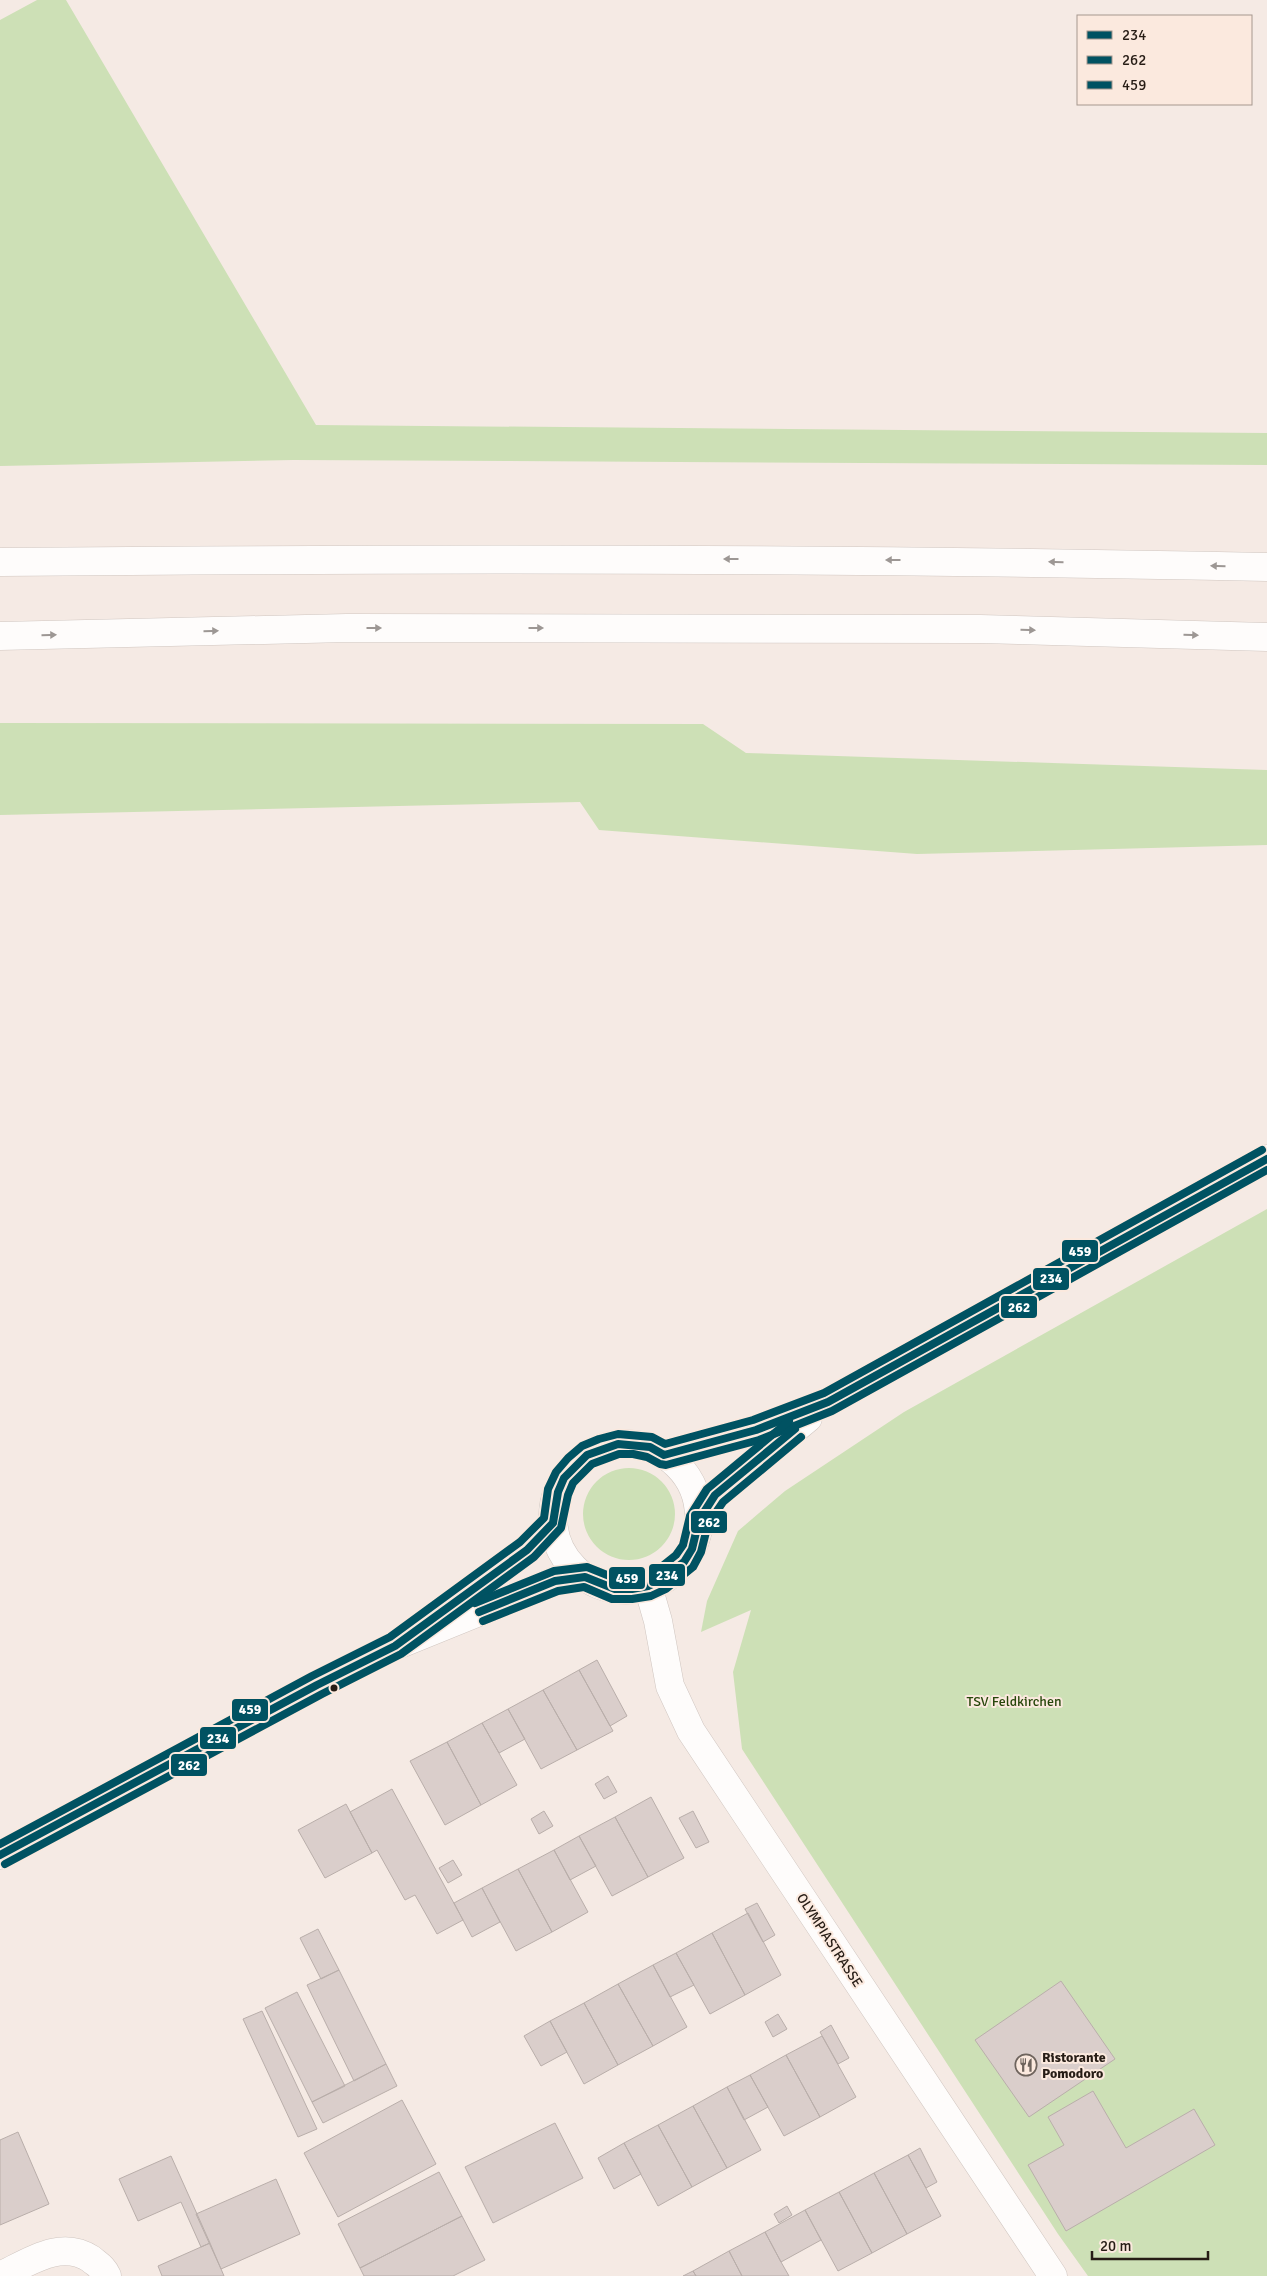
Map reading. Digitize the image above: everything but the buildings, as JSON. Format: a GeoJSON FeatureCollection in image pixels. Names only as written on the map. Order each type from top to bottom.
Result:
{"type":"FeatureCollection","features":[{"type":"Feature","properties":{"kind":"main road"},"geometry":{"type":"LineString","coordinates":[[0,562],[364,558],[929,560],[1267,567]]}},
{"type":"Feature","properties":{"kind":"main road"},"geometry":{"type":"LineString","coordinates":[[0,636],[406,628],[980,629],[1267,637]]}},
{"type":"Feature","properties":{"kind":"main road"},"geometry":{"type":"LineString","coordinates":[[664,1454],[756,1430],[828,1402],[1267,1159]]}},
{"type":"Feature","properties":{"kind":"main road"},"geometry":{"type":"LineString","coordinates":[[699,1520],[715,1495],[828,1402]]}},
{"type":"Feature","properties":{"kind":"main road"},"geometry":{"type":"LineString","coordinates":[[618,1444],[650,1447],[664,1454],[679,1467],[691,1483],[698,1501],[699,1520],[694,1542],[684,1562],[661,1580],[648,1586],[615,1589],[585,1577],[564,1554],[557,1539],[554,1524],[558,1492],[564,1478],[587,1455],[602,1448],[618,1444]]}},
{"type":"Feature","properties":{"kind":"main road"},"geometry":{"type":"LineString","coordinates":[[395,1646],[520,1556],[554,1524]]}},
{"type":"Feature","properties":{"kind":"main road"},"geometry":{"type":"LineString","coordinates":[[0,1855],[317,1685],[395,1646],[555,1581],[585,1577]]}},
{"type":"Feature","properties":{"kind":"main road","name":"OLYMPIASTRASSE"},"geometry":{"type":"LineString","coordinates":[[648,1586],[658,1621],[670,1686],[691,1731],[1053,2276]]}},
{"type":"Feature","properties":{"kind":"main road"},"geometry":{"type":"LineString","coordinates":[[0,2276],[51,2252],[79,2251],[103,2268],[106,2276]]}},
{"type":"Feature","properties":{"kind":"green space"},"geometry":{"type":"Polygon","coordinates":[[[37,0],[66,0],[316,425],[1267,433],[1267,465],[293,460],[0,466],[0,20],[37,0]]]}},
{"type":"Feature","properties":{"kind":"green space"},"geometry":{"type":"Polygon","coordinates":[[[0,723],[703,724],[746,753],[1267,770],[1267,845],[917,854],[599,830],[580,802],[0,815],[0,723]]]}},
{"type":"Feature","properties":{"kind":"green space","name":"TSV Feldkirchen"},"geometry":{"type":"Polygon","coordinates":[[[1267,1209],[1267,2276],[1088,2276],[1058,2234],[742,1749],[733,1672],[751,1610],[701,1632],[707,1601],[738,1531],[785,1491],[904,1412],[1267,1209]]]}},
{"type":"Feature","properties":{"kind":"green space"},"geometry":{"type":"Polygon","coordinates":[[[629,1468],[647,1471],[662,1481],[672,1496],[675,1514],[672,1532],[662,1547],[647,1557],[629,1560],[611,1557],[596,1547],[586,1532],[583,1514],[586,1496],[596,1481],[611,1471],[629,1468]]]}},
{"type":"Feature","properties":{"kind":"transit line","name":"459"},"geometry":{"type":"LineString","coordinates":[[0,1844],[312,1676],[390,1637],[520,1542],[544,1518],[548,1489],[556,1472],[582,1446],[618,1434],[652,1437],[665,1444],[753,1420],[824,1393],[1262,1150]]}},
{"type":"Feature","properties":{"kind":"transit line","name":"234"},"geometry":{"type":"LineString","coordinates":[[0,1855],[317,1685],[395,1646],[527,1550],[553,1523],[558,1492],[564,1478],[587,1455],[618,1444],[650,1447],[664,1455],[756,1430],[828,1402],[1267,1159]]}},
{"type":"Feature","properties":{"kind":"transit line","name":"262"},"geometry":{"type":"LineString","coordinates":[[5,1864],[322,1694],[401,1654],[534,1557],[561,1528],[568,1495],[573,1483],[592,1464],[619,1454],[633,1454],[647,1457],[666,1465],[759,1440],[832,1411],[1267,1170]]}},
{"type":"Feature","properties":{"kind":"transit line","name":"459"},"geometry":{"type":"LineString","coordinates":[[475,1603],[554,1571],[587,1567],[617,1579],[645,1576],[656,1571],[676,1555],[683,1545],[690,1516],[707,1489],[789,1421]]}},
{"type":"Feature","properties":{"kind":"transit line","name":"234"},"geometry":{"type":"LineString","coordinates":[[479,1612],[555,1581],[585,1577],[615,1589],[632,1589],[648,1586],[661,1580],[684,1562],[692,1549],[699,1520],[715,1495],[795,1429]]}},
{"type":"Feature","properties":{"kind":"transit line","name":"262"},"geometry":{"type":"LineString","coordinates":[[483,1621],[558,1591],[584,1587],[612,1599],[632,1599],[651,1596],[666,1589],[693,1567],[701,1552],[708,1524],[723,1502],[801,1437]]}},
{"type":"Feature","properties":{"kind":"place","name":"Ristorante Pomodoro"},"geometry":{"type":"Point","coordinates":[1026,2065]}}]}
